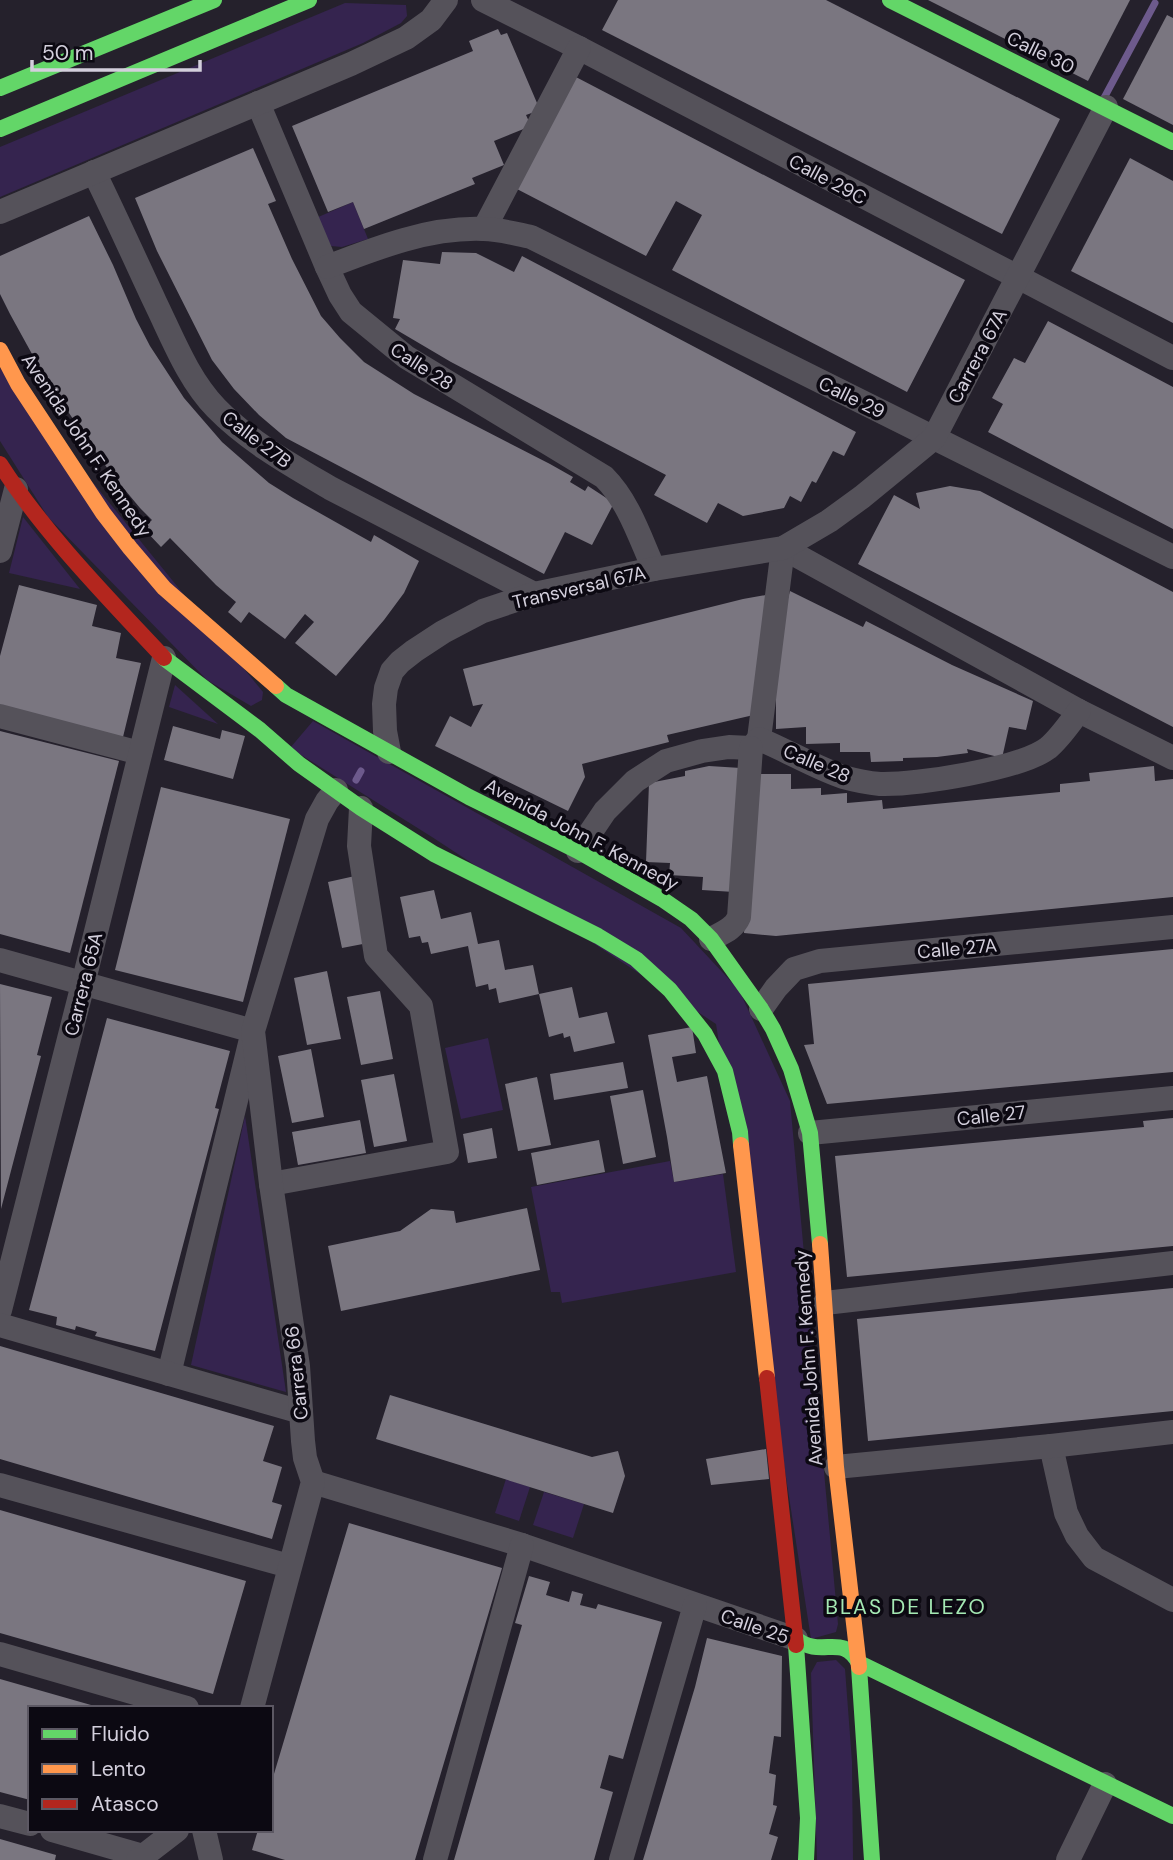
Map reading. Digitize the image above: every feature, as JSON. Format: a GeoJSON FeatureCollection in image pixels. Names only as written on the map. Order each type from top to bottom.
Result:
{"type":"FeatureCollection","features":[{"type":"Feature","properties":{"kind":"street"},"geometry":{"type":"LineString","coordinates":[[0,88],[166,10],[214,0]]}},
{"type":"Feature","properties":{"kind":"street"},"geometry":{"type":"LineString","coordinates":[[0,129],[309,0]]}},
{"type":"Feature","properties":{"kind":"street"},"geometry":{"type":"LineString","coordinates":[[0,212],[351,64],[406,38],[431,20],[446,0]]}},
{"type":"Feature","properties":{"kind":"street","name":"Calle 29C"},"geometry":{"type":"LineString","coordinates":[[483,0],[1173,358]]}},
{"type":"Feature","properties":{"kind":"street","name":"Calle 30"},"geometry":{"type":"LineString","coordinates":[[890,0],[1173,142]]}},
{"type":"Feature","properties":{"kind":"street"},"geometry":{"type":"LineString","coordinates":[[484,229],[579,48]]}},
{"type":"Feature","properties":{"kind":"street","name":"Calle 28"},"geometry":{"type":"LineString","coordinates":[[258,103],[327,267],[351,312],[406,358],[604,477],[624,503],[654,569]]}},
{"type":"Feature","properties":{"kind":"street","name":"Carrera 67A"},"geometry":{"type":"LineString","coordinates":[[783,548],[829,521],[862,497],[934,438],[1106,107]]}},
{"type":"Feature","properties":{"kind":"street","name":"Calle 27B"},"geometry":{"type":"LineString","coordinates":[[94,172],[181,358],[200,389],[216,408],[234,425],[310,476],[534,594]]}},
{"type":"Feature","properties":{"kind":"street","name":"Calle 29"},"geometry":{"type":"LineString","coordinates":[[327,267],[400,241],[447,231],[484,229],[531,237],[1173,557]]}},
{"type":"Feature","properties":{"kind":"street","name":"Avenida John F. Kennedy"},"geometry":{"type":"LineString","coordinates":[[0,351],[18,384],[96,503],[130,548],[164,588],[283,700],[330,719],[469,797],[578,851],[662,899],[691,919],[710,939],[773,1029],[791,1069],[810,1133],[836,1467],[859,1663],[872,1860]]}},
{"type":"Feature","properties":{"kind":"street","name":"Avenida John F. Kennedy"},"geometry":{"type":"LineString","coordinates":[[0,464],[16,489],[75,561],[164,658],[263,725],[299,764],[360,808],[434,854],[598,936],[636,959],[670,990],[705,1034],[725,1071],[740,1132],[805,1644],[808,1818],[806,1860]]}},
{"type":"Feature","properties":{"kind":"street"},"geometry":{"type":"LineString","coordinates":[[0,551],[16,489]]}},
{"type":"Feature","properties":{"kind":"street"},"geometry":{"type":"LineString","coordinates":[[710,939],[730,929],[739,916],[755,744],[783,548],[1079,711],[1173,758]]}},
{"type":"Feature","properties":{"kind":"street","name":"Transversal 67A"},"geometry":{"type":"LineString","coordinates":[[389,752],[384,731],[384,704],[392,671],[400,662],[443,632],[473,616],[534,594],[654,569],[783,548]]}},
{"type":"Feature","properties":{"kind":"street","name":"Carrera 65A"},"geometry":{"type":"LineString","coordinates":[[0,1310],[164,658]]}},
{"type":"Feature","properties":{"kind":"street","name":"Calle 28"},"geometry":{"type":"LineString","coordinates":[[578,851],[605,811],[635,781],[666,761],[702,751],[755,744],[780,748],[844,777],[880,784],[929,780],[972,774],[1025,759],[1047,749],[1079,711]]}},
{"type":"Feature","properties":{"kind":"street"},"geometry":{"type":"LineString","coordinates":[[0,716],[140,753]]}},
{"type":"Feature","properties":{"kind":"street","name":"Carrera 66"},"geometry":{"type":"LineString","coordinates":[[169,1374],[253,1031],[317,819],[332,788]]}},
{"type":"Feature","properties":{"kind":"street"},"geometry":{"type":"LineString","coordinates":[[271,1184],[447,1152],[421,1006],[376,956],[359,846],[360,808]]}},
{"type":"Feature","properties":{"kind":"street","name":"Calle 27A"},"geometry":{"type":"LineString","coordinates":[[761,1009],[776,988],[794,970],[820,961],[1173,927]]}},
{"type":"Feature","properties":{"kind":"street"},"geometry":{"type":"LineString","coordinates":[[0,960],[253,1031]]}},
{"type":"Feature","properties":{"kind":"street","name":"Carrera 66"},"geometry":{"type":"LineString","coordinates":[[253,1031],[271,1184],[298,1366],[305,1458],[313,1482]]}},
{"type":"Feature","properties":{"kind":"street","name":"Calle 27"},"geometry":{"type":"LineString","coordinates":[[810,1133],[1173,1098]]}},
{"type":"Feature","properties":{"kind":"street"},"geometry":{"type":"LineString","coordinates":[[825,1303],[1173,1262]]}},
{"type":"Feature","properties":{"kind":"street"},"geometry":{"type":"LineString","coordinates":[[0,1325],[301,1412]]}},
{"type":"Feature","properties":{"kind":"street"},"geometry":{"type":"LineString","coordinates":[[836,1467],[1051,1447],[1173,1432]]}},
{"type":"Feature","properties":{"kind":"street"},"geometry":{"type":"LineString","coordinates":[[1051,1447],[1066,1513],[1076,1536],[1094,1558],[1173,1600]]}},
{"type":"Feature","properties":{"kind":"street"},"geometry":{"type":"LineString","coordinates":[[253,1706],[313,1482]]}},
{"type":"Feature","properties":{"kind":"street","name":"Calle 25"},"geometry":{"type":"LineString","coordinates":[[313,1482],[522,1545],[805,1644],[849,1649],[859,1663],[1173,1816]]}},
{"type":"Feature","properties":{"kind":"street"},"geometry":{"type":"LineString","coordinates":[[0,1485],[289,1566]]}},
{"type":"Feature","properties":{"kind":"street"},"geometry":{"type":"LineString","coordinates":[[435,1860],[522,1545]]}},
{"type":"Feature","properties":{"kind":"street"},"geometry":{"type":"LineString","coordinates":[[621,1860],[695,1605]]}},
{"type":"Feature","properties":{"kind":"street"},"geometry":{"type":"LineString","coordinates":[[0,1654],[180,1706]]}},
{"type":"Feature","properties":{"kind":"street"},"geometry":{"type":"LineString","coordinates":[[1068,1860],[1105,1784]]}},
{"type":"Feature","properties":{"kind":"street"},"geometry":{"type":"LineString","coordinates":[[0,1816],[28,1823]]}},
{"type":"Feature","properties":{"kind":"street"},"geometry":{"type":"LineString","coordinates":[[58,1832],[140,1858],[174,1832]]}},
{"type":"Feature","properties":{"kind":"street"},"geometry":{"type":"LineString","coordinates":[[204,1832],[211,1860]]}},
{"type":"Feature","properties":{"kind":"shaded area"},"geometry":{"type":"Polygon","coordinates":[[[345,3],[406,5],[407,16],[401,23],[363,43],[0,197],[0,147],[345,3]]]}},
{"type":"Feature","properties":{"kind":"shaded area"},"geometry":{"type":"Polygon","coordinates":[[[353,202],[368,239],[342,247],[331,246],[316,218],[353,202]]]}},
{"type":"Feature","properties":{"kind":"shaded area"},"geometry":{"type":"Polygon","coordinates":[[[0,368],[263,692],[262,700],[251,706],[207,680],[48,517],[0,441],[0,368]]]}},
{"type":"Feature","properties":{"kind":"shaded area"},"geometry":{"type":"Polygon","coordinates":[[[23,517],[80,589],[9,573],[23,517]]]}},
{"type":"Feature","properties":{"kind":"shaded area"},"geometry":{"type":"Polygon","coordinates":[[[175,685],[218,724],[169,707],[175,685]]]}},
{"type":"Feature","properties":{"kind":"shaded area"},"geometry":{"type":"Polygon","coordinates":[[[313,721],[681,928],[739,990],[790,1101],[838,1624],[836,1632],[811,1639],[716,1024],[432,837],[290,748],[313,721]]]}},
{"type":"Feature","properties":{"kind":"shaded area"},"geometry":{"type":"Polygon","coordinates":[[[488,1038],[503,1110],[461,1119],[445,1048],[488,1038]]]}},
{"type":"Feature","properties":{"kind":"shaded area"},"geometry":{"type":"Polygon","coordinates":[[[245,1116],[286,1392],[191,1365],[245,1116]]]}},
{"type":"Feature","properties":{"kind":"shaded area"},"geometry":{"type":"Polygon","coordinates":[[[670,1161],[674,1182],[723,1174],[736,1272],[562,1303],[560,1292],[551,1292],[531,1187],[670,1161]]]}},
{"type":"Feature","properties":{"kind":"shaded area"},"geometry":{"type":"Polygon","coordinates":[[[506,1479],[530,1487],[519,1521],[495,1513],[506,1479]]]}},
{"type":"Feature","properties":{"kind":"shaded area"},"geometry":{"type":"Polygon","coordinates":[[[544,1492],[584,1504],[573,1538],[533,1525],[544,1492]]]}},
{"type":"Feature","properties":{"kind":"shaded area"},"geometry":{"type":"Polygon","coordinates":[[[836,1660],[845,1669],[852,1762],[853,1860],[817,1860],[811,1673],[817,1662],[836,1660]]]}},
{"type":"Feature","properties":{"kind":"building"},"geometry":{"type":"Polygon","coordinates":[[[618,0],[826,0],[1060,119],[1002,234],[602,30],[618,0]]]}},
{"type":"Feature","properties":{"kind":"building"},"geometry":{"type":"Polygon","coordinates":[[[928,0],[1130,0],[1088,81],[928,0]]]}},
{"type":"Feature","properties":{"kind":"building"},"geometry":{"type":"Polygon","coordinates":[[[1167,15],[1173,18],[1173,125],[1123,99],[1167,15]]]}},
{"type":"Feature","properties":{"kind":"building"},"geometry":{"type":"Polygon","coordinates":[[[498,29],[501,35],[507,33],[540,110],[526,115],[531,126],[494,141],[504,165],[472,178],[475,184],[364,229],[353,202],[328,212],[292,126],[473,51],[469,41],[498,29]]]}},
{"type":"Feature","properties":{"kind":"building"},"geometry":{"type":"Polygon","coordinates":[[[574,76],[965,280],[907,392],[672,270],[702,215],[676,201],[646,256],[515,188],[574,76]]]}},
{"type":"Feature","properties":{"kind":"building"},"geometry":{"type":"Polygon","coordinates":[[[253,148],[276,201],[268,204],[321,316],[364,362],[414,394],[550,464],[573,477],[570,482],[585,491],[588,486],[614,503],[592,545],[565,532],[544,574],[286,438],[234,389],[212,360],[157,251],[135,198],[253,148]]]}},
{"type":"Feature","properties":{"kind":"building"},"geometry":{"type":"Polygon","coordinates":[[[1130,158],[1173,181],[1173,323],[1071,271],[1130,158]]]}},
{"type":"Feature","properties":{"kind":"building"},"geometry":{"type":"Polygon","coordinates":[[[89,216],[150,346],[184,398],[222,442],[269,483],[293,498],[371,542],[374,535],[419,561],[404,593],[336,676],[295,643],[314,622],[305,614],[285,639],[249,612],[241,623],[228,612],[236,602],[170,538],[161,547],[143,528],[152,520],[110,472],[77,425],[43,374],[10,314],[0,294],[0,256],[89,216]]]}},
{"type":"Feature","properties":{"kind":"building"},"geometry":{"type":"Polygon","coordinates":[[[442,252],[476,253],[514,272],[522,256],[856,432],[844,456],[833,451],[816,483],[812,481],[801,502],[790,496],[784,508],[743,516],[718,503],[707,523],[654,495],[666,475],[451,362],[395,329],[400,319],[393,318],[403,260],[440,264],[442,252]]]}},
{"type":"Feature","properties":{"kind":"building"},"geometry":{"type":"Polygon","coordinates":[[[1048,321],[1173,387],[1173,529],[988,432],[1003,404],[992,398],[1014,358],[1025,363],[1048,321]]]}},
{"type":"Feature","properties":{"kind":"building"},"geometry":{"type":"Polygon","coordinates":[[[950,486],[980,491],[1173,592],[1173,727],[858,564],[894,495],[920,509],[916,493],[950,486]]]}},
{"type":"Feature","properties":{"kind":"building"},"geometry":{"type":"Polygon","coordinates":[[[19,585],[97,605],[92,626],[121,633],[116,658],[141,663],[123,737],[0,705],[0,656],[19,585]]]}},
{"type":"Feature","properties":{"kind":"building"},"geometry":{"type":"Polygon","coordinates":[[[790,591],[863,627],[866,621],[952,665],[1033,701],[1026,730],[1009,727],[1002,758],[967,749],[968,753],[871,762],[870,752],[840,752],[840,743],[806,744],[806,727],[776,729],[781,625],[790,591]]]}},
{"type":"Feature","properties":{"kind":"building"},"geometry":{"type":"Polygon","coordinates":[[[766,595],[758,714],[667,735],[669,742],[582,764],[585,777],[568,811],[435,746],[450,716],[471,727],[483,704],[473,706],[463,669],[766,595]]]}},
{"type":"Feature","properties":{"kind":"building"},"geometry":{"type":"Polygon","coordinates":[[[173,726],[220,739],[222,730],[245,736],[233,779],[164,760],[173,726]]]}},
{"type":"Feature","properties":{"kind":"building"},"geometry":{"type":"Polygon","coordinates":[[[0,731],[119,761],[70,953],[0,934],[0,731]]]}},
{"type":"Feature","properties":{"kind":"building"},"geometry":{"type":"Polygon","coordinates":[[[709,766],[741,768],[734,892],[702,890],[703,877],[669,875],[670,863],[646,862],[649,783],[685,776],[685,771],[709,766]]]}},
{"type":"Feature","properties":{"kind":"building"},"geometry":{"type":"Polygon","coordinates":[[[1154,766],[1155,781],[1173,779],[1173,897],[776,936],[744,933],[753,774],[791,774],[791,789],[821,788],[821,795],[847,793],[847,803],[882,800],[883,809],[1060,792],[1060,784],[1090,781],[1089,773],[1154,766]]]}},
{"type":"Feature","properties":{"kind":"building"},"geometry":{"type":"Polygon","coordinates":[[[161,787],[290,819],[243,1002],[115,970],[161,787]]]}},
{"type":"Feature","properties":{"kind":"building"},"geometry":{"type":"Polygon","coordinates":[[[355,876],[368,943],[342,948],[328,882],[355,876]]]}},
{"type":"Feature","properties":{"kind":"building"},"geometry":{"type":"Polygon","coordinates":[[[434,890],[441,919],[471,912],[478,944],[499,940],[505,970],[533,965],[539,994],[499,1003],[496,988],[489,990],[488,984],[476,987],[468,946],[431,954],[428,942],[422,943],[420,936],[409,938],[400,897],[434,890]]]}},
{"type":"Feature","properties":{"kind":"building"},"geometry":{"type":"Polygon","coordinates":[[[1173,949],[1173,1072],[827,1104],[804,1045],[814,1044],[808,984],[1173,949]]]}},
{"type":"Feature","properties":{"kind":"building"},"geometry":{"type":"Polygon","coordinates":[[[327,971],[341,1039],[307,1045],[294,978],[327,971]]]}},
{"type":"Feature","properties":{"kind":"building"},"geometry":{"type":"Polygon","coordinates":[[[0,984],[52,997],[37,1055],[41,1056],[1,1209],[0,984]]]}},
{"type":"Feature","properties":{"kind":"building"},"geometry":{"type":"Polygon","coordinates":[[[572,987],[579,1018],[607,1012],[615,1043],[574,1052],[570,1036],[564,1038],[563,1033],[549,1037],[539,994],[572,987]]]}},
{"type":"Feature","properties":{"kind":"building"},"geometry":{"type":"Polygon","coordinates":[[[380,991],[393,1059],[361,1065],[347,997],[380,991]]]}},
{"type":"Feature","properties":{"kind":"building"},"geometry":{"type":"Polygon","coordinates":[[[107,1018],[230,1051],[215,1108],[219,1109],[155,1351],[95,1336],[97,1332],[76,1326],[75,1330],[56,1325],[57,1317],[29,1310],[107,1018]]]}},
{"type":"Feature","properties":{"kind":"building"},"geometry":{"type":"Polygon","coordinates":[[[692,1027],[696,1053],[672,1057],[677,1082],[707,1076],[726,1173],[674,1182],[648,1035],[692,1027]]]}},
{"type":"Feature","properties":{"kind":"building"},"geometry":{"type":"Polygon","coordinates":[[[311,1049],[324,1117],[292,1123],[278,1056],[311,1049]]]}},
{"type":"Feature","properties":{"kind":"building"},"geometry":{"type":"Polygon","coordinates":[[[623,1062],[628,1088],[554,1100],[550,1074],[623,1062]]]}},
{"type":"Feature","properties":{"kind":"building"},"geometry":{"type":"Polygon","coordinates":[[[394,1074],[407,1141],[374,1147],[361,1080],[394,1074]]]}},
{"type":"Feature","properties":{"kind":"building"},"geometry":{"type":"Polygon","coordinates":[[[537,1077],[551,1145],[518,1151],[505,1084],[537,1077]]]}},
{"type":"Feature","properties":{"kind":"building"},"geometry":{"type":"Polygon","coordinates":[[[643,1090],[656,1157],[623,1164],[610,1096],[643,1090]]]}},
{"type":"Feature","properties":{"kind":"building"},"geometry":{"type":"Polygon","coordinates":[[[1173,1118],[1173,1246],[847,1277],[835,1156],[1144,1127],[1143,1121],[1173,1118]]]}},
{"type":"Feature","properties":{"kind":"building"},"geometry":{"type":"Polygon","coordinates":[[[360,1120],[366,1153],[298,1165],[292,1132],[360,1120]]]}},
{"type":"Feature","properties":{"kind":"building"},"geometry":{"type":"Polygon","coordinates":[[[492,1128],[497,1158],[468,1163],[463,1134],[492,1128]]]}},
{"type":"Feature","properties":{"kind":"building"},"geometry":{"type":"Polygon","coordinates":[[[599,1140],[605,1172],[537,1185],[531,1153],[599,1140]]]}},
{"type":"Feature","properties":{"kind":"building"},"geometry":{"type":"Polygon","coordinates":[[[527,1208],[540,1270],[341,1311],[328,1246],[400,1231],[431,1209],[454,1211],[456,1223],[527,1208]]]}},
{"type":"Feature","properties":{"kind":"building"},"geometry":{"type":"Polygon","coordinates":[[[1173,1288],[1173,1411],[868,1441],[857,1319],[1173,1288]]]}},
{"type":"Feature","properties":{"kind":"building"},"geometry":{"type":"Polygon","coordinates":[[[0,1346],[274,1426],[263,1461],[282,1467],[272,1502],[282,1505],[272,1539],[0,1459],[0,1346]]]}},
{"type":"Feature","properties":{"kind":"building"},"geometry":{"type":"Polygon","coordinates":[[[390,1395],[592,1457],[618,1451],[625,1476],[613,1513],[376,1439],[390,1395]]]}},
{"type":"Feature","properties":{"kind":"building"},"geometry":{"type":"Polygon","coordinates":[[[766,1449],[769,1479],[711,1485],[706,1459],[766,1449]]]}},
{"type":"Feature","properties":{"kind":"building"},"geometry":{"type":"Polygon","coordinates":[[[0,1510],[246,1581],[213,1694],[0,1633],[0,1510]]]}},
{"type":"Feature","properties":{"kind":"building"},"geometry":{"type":"Polygon","coordinates":[[[349,1523],[502,1568],[415,1860],[285,1860],[252,1850],[257,1832],[273,1832],[273,1777],[349,1523]]]}},
{"type":"Feature","properties":{"kind":"building"},"geometry":{"type":"Polygon","coordinates":[[[529,1576],[550,1582],[546,1595],[569,1602],[572,1591],[583,1594],[580,1605],[596,1609],[598,1604],[662,1622],[623,1759],[609,1755],[600,1788],[613,1792],[594,1860],[454,1860],[522,1625],[515,1623],[529,1576]]]}},
{"type":"Feature","properties":{"kind":"building"},"geometry":{"type":"Polygon","coordinates":[[[707,1638],[782,1656],[781,1737],[774,1736],[769,1773],[776,1775],[773,1805],[777,1806],[769,1834],[778,1837],[771,1860],[643,1860],[695,1687],[707,1638]]]}},
{"type":"Feature","properties":{"kind":"building"},"geometry":{"type":"Polygon","coordinates":[[[0,1679],[94,1706],[28,1706],[28,1799],[0,1792],[0,1679]]]}},
{"type":"Feature","properties":{"kind":"building"},"geometry":{"type":"Polygon","coordinates":[[[0,1839],[56,1855],[55,1860],[0,1860],[0,1839]]]}},
{"type":"Feature","properties":{"kind":"waterway"},"geometry":{"type":"LineString","coordinates":[[1104,98],[1155,3]]}},
{"type":"Feature","properties":{"kind":"waterway"},"geometry":{"type":"LineString","coordinates":[[356,780],[361,771]]}},
{"type":"Feature","properties":{"kind":"traffic: fast"},"geometry":{"type":"LineString","coordinates":[[0,88],[214,0]]}},
{"type":"Feature","properties":{"kind":"traffic: fast"},"geometry":{"type":"LineString","coordinates":[[0,129],[309,0]]}},
{"type":"Feature","properties":{"kind":"traffic: fast"},"geometry":{"type":"LineString","coordinates":[[890,0],[1173,142]]}},
{"type":"Feature","properties":{"kind":"traffic: fast"},"geometry":{"type":"LineString","coordinates":[[164,658],[260,730],[299,764],[361,808],[434,854],[598,936],[636,959],[670,990],[705,1034],[725,1071],[741,1145]]}},
{"type":"Feature","properties":{"kind":"traffic: fast"},"geometry":{"type":"LineString","coordinates":[[276,686],[286,695],[469,797],[578,851],[662,899],[691,919],[711,939],[761,1009],[791,1069],[810,1133],[820,1244]]}},
{"type":"Feature","properties":{"kind":"traffic: fast"},"geometry":{"type":"LineString","coordinates":[[796,1639],[814,1647],[846,1649],[859,1663],[1173,1816]]}},
{"type":"Feature","properties":{"kind":"traffic: fast"},"geometry":{"type":"LineString","coordinates":[[796,1645],[808,1818],[806,1860]]}},
{"type":"Feature","properties":{"kind":"traffic: fast"},"geometry":{"type":"LineString","coordinates":[[859,1667],[872,1860]]}},
{"type":"Feature","properties":{"kind":"traffic: slow"},"geometry":{"type":"LineString","coordinates":[[0,350],[18,384],[103,513],[130,548],[164,588],[276,686]]}},
{"type":"Feature","properties":{"kind":"traffic: slow"},"geometry":{"type":"LineString","coordinates":[[741,1145],[767,1378]]}},
{"type":"Feature","properties":{"kind":"traffic: slow"},"geometry":{"type":"LineString","coordinates":[[820,1244],[836,1467],[859,1667]]}},
{"type":"Feature","properties":{"kind":"traffic: jam"},"geometry":{"type":"LineString","coordinates":[[0,464],[56,540],[164,658]]}},
{"type":"Feature","properties":{"kind":"traffic: jam"},"geometry":{"type":"LineString","coordinates":[[767,1378],[796,1645]]}},
{"type":"Feature","properties":{"kind":"district","name":"BLAS DE LEZO"},"geometry":{"type":"Point","coordinates":[906,1607]}}]}
